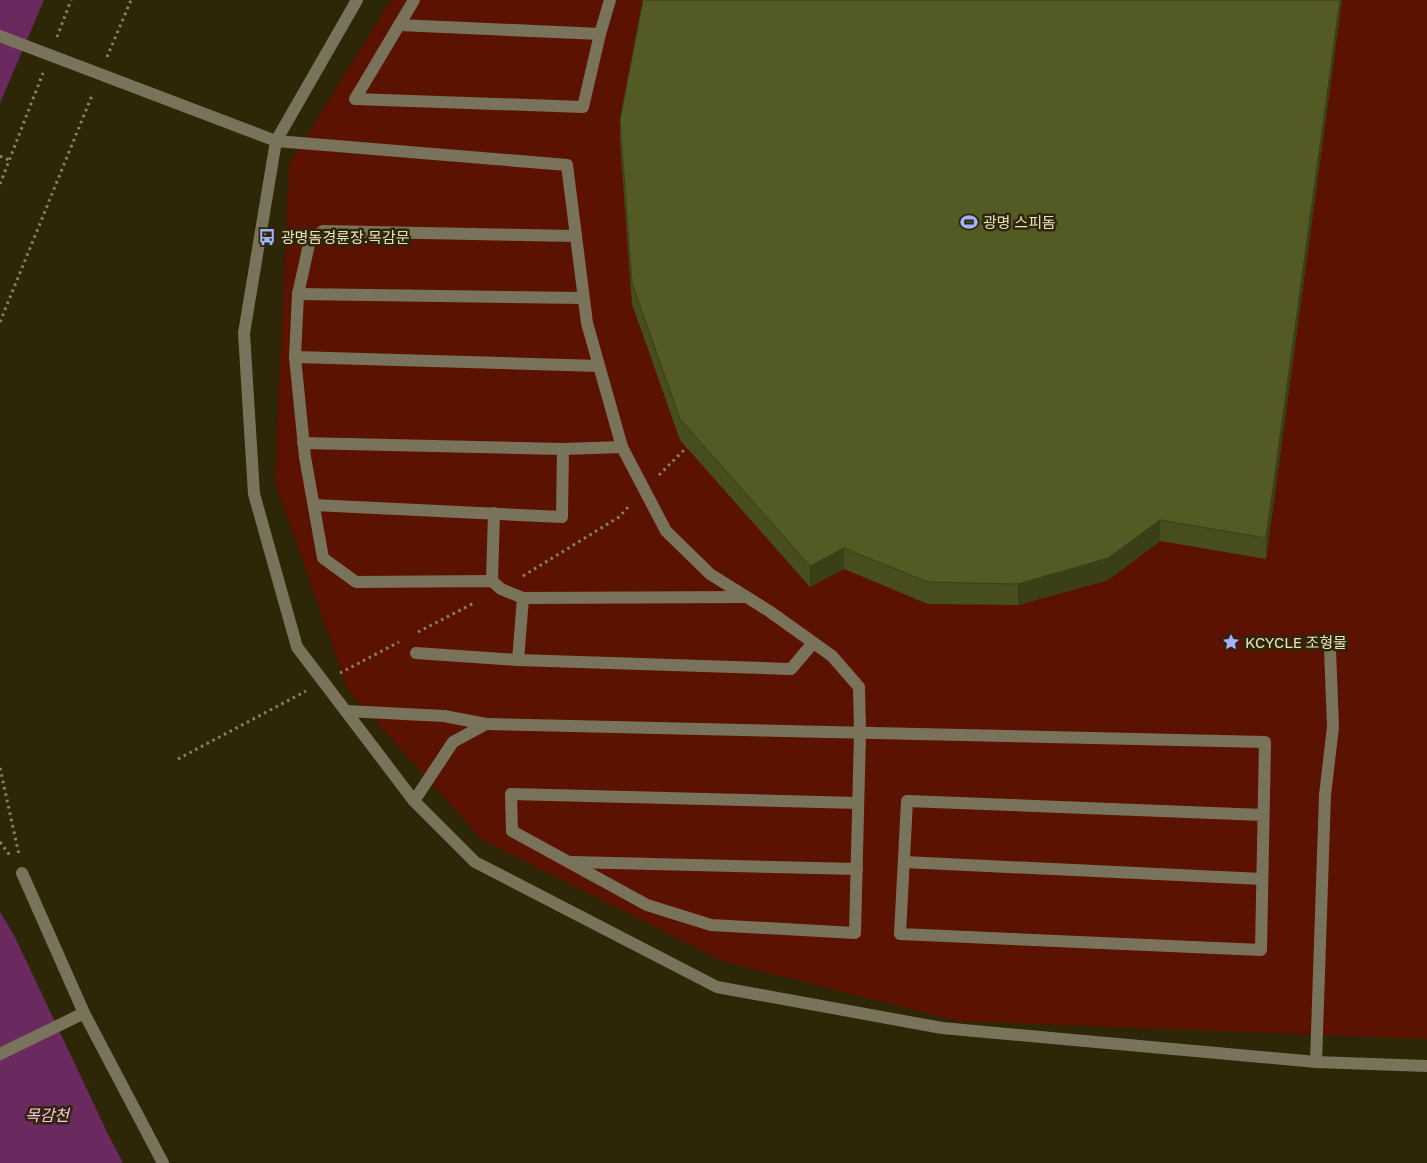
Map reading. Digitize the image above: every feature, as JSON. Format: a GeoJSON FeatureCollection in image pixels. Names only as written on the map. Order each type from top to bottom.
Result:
{"type":"FeatureCollection","features":[{"type":"Feature","properties":{"kind":"street"},"geometry":{"type":"LineString","coordinates":[[357,0],[276,141],[244,333],[254,494],[297,647],[414,801],[475,862],[717,987],[942,1028],[1316,1062],[1427,1066]]}},
{"type":"Feature","properties":{"kind":"street"},"geometry":{"type":"LineString","coordinates":[[414,0],[355,99],[583,107],[610,0]]}},
{"type":"Feature","properties":{"kind":"street"},"geometry":{"type":"LineString","coordinates":[[399,25],[600,34]]}},
{"type":"Feature","properties":{"kind":"street"},"geometry":{"type":"LineString","coordinates":[[0,36],[276,141],[567,165],[587,323],[622,447],[666,530],[710,574],[768,611],[832,656],[859,687],[860,733],[855,933],[711,925],[647,905],[512,831],[510,794],[858,803]]}},
{"type":"Feature","properties":{"kind":"street"},"geometry":{"type":"LineString","coordinates":[[576,236],[322,231],[310,240],[298,294],[295,357],[304,444],[324,558],[356,582],[496,585],[523,598],[746,597]]}},
{"type":"Feature","properties":{"kind":"street"},"geometry":{"type":"LineString","coordinates":[[298,294],[583,298]]}},
{"type":"Feature","properties":{"kind":"street"},"geometry":{"type":"LineString","coordinates":[[295,357],[599,366]]}},
{"type":"Feature","properties":{"kind":"street"},"geometry":{"type":"LineString","coordinates":[[304,444],[563,449],[622,447]]}},
{"type":"Feature","properties":{"kind":"street"},"geometry":{"type":"LineString","coordinates":[[314,505],[562,517],[563,449]]}},
{"type":"Feature","properties":{"kind":"street"},"geometry":{"type":"LineString","coordinates":[[494,513],[496,585]]}},
{"type":"Feature","properties":{"kind":"street"},"geometry":{"type":"LineString","coordinates":[[518,660],[523,598]]}},
{"type":"Feature","properties":{"kind":"street"},"geometry":{"type":"LineString","coordinates":[[416,653],[518,660],[791,669],[813,643]]}},
{"type":"Feature","properties":{"kind":"street"},"geometry":{"type":"LineString","coordinates":[[1316,1062],[1325,795],[1333,726],[1330,649]]}},
{"type":"Feature","properties":{"kind":"street"},"geometry":{"type":"LineString","coordinates":[[346,711],[444,716],[486,724],[1265,742],[1260,950],[900,934],[907,801],[1263,815]]}},
{"type":"Feature","properties":{"kind":"street"},"geometry":{"type":"LineString","coordinates":[[414,801],[453,742],[486,724]]}},
{"type":"Feature","properties":{"kind":"street"},"geometry":{"type":"LineString","coordinates":[[568,862],[857,869]]}},
{"type":"Feature","properties":{"kind":"street"},"geometry":{"type":"LineString","coordinates":[[904,862],[1262,879]]}},
{"type":"Feature","properties":{"kind":"street"},"geometry":{"type":"LineString","coordinates":[[22,873],[84,1013],[163,1163]]}},
{"type":"Feature","properties":{"kind":"street"},"geometry":{"type":"LineString","coordinates":[[0,1054],[84,1013]]}},
{"type":"Feature","properties":{"kind":"path"},"geometry":{"type":"LineString","coordinates":[[54,44],[71,0]]}},
{"type":"Feature","properties":{"kind":"path"},"geometry":{"type":"LineString","coordinates":[[107,57],[131,0]]}},
{"type":"Feature","properties":{"kind":"path"},"geometry":{"type":"LineString","coordinates":[[0,184],[44,71]]}},
{"type":"Feature","properties":{"kind":"path"},"geometry":{"type":"LineString","coordinates":[[0,322],[93,92]]}},
{"type":"Feature","properties":{"kind":"path"},"geometry":{"type":"LineString","coordinates":[[0,156],[9,160]]}},
{"type":"Feature","properties":{"kind":"path"},"geometry":{"type":"LineString","coordinates":[[653,482],[687,447]]}},
{"type":"Feature","properties":{"kind":"path"},"geometry":{"type":"LineString","coordinates":[[416,633],[496,585],[619,517],[632,503]]}},
{"type":"Feature","properties":{"kind":"path"},"geometry":{"type":"LineString","coordinates":[[178,759],[400,642]]}},
{"type":"Feature","properties":{"kind":"path"},"geometry":{"type":"LineString","coordinates":[[0,768],[22,873]]}},
{"type":"Feature","properties":{"kind":"shaded area"},"geometry":{"type":"Polygon","coordinates":[[[391,0],[1427,0],[1427,1039],[958,1021],[725,962],[482,840],[348,690],[275,482],[289,164],[391,0]]]}},
{"type":"Feature","properties":{"kind":"water"},"geometry":{"type":"Polygon","coordinates":[[[0,0],[44,0],[0,103],[0,0]]]}},
{"type":"Feature","properties":{"kind":"water","name":"목감천"},"geometry":{"type":"Polygon","coordinates":[[[0,912],[13,933],[123,1163],[0,1163],[0,912]]]}},
{"type":"Feature","properties":{"kind":"building","name":"광명 스피돔"},"geometry":{"type":"Polygon","coordinates":[[[643,0],[1340,0],[1266,538],[1160,520],[1108,558],[1018,584],[928,582],[844,548],[810,566],[680,419],[632,283],[620,120],[643,0]]]}},
{"type":"Feature","properties":{"kind":"place","name":"광명 스피돔"},"geometry":{"type":"Point","coordinates":[969,222]}},
{"type":"Feature","properties":{"kind":"place","name":"광명돔경륜장.목감문"},"geometry":{"type":"Point","coordinates":[267,237]}},
{"type":"Feature","properties":{"kind":"place","name":"KCYCLE 조형물"},"geometry":{"type":"Point","coordinates":[1231,642]}}]}
